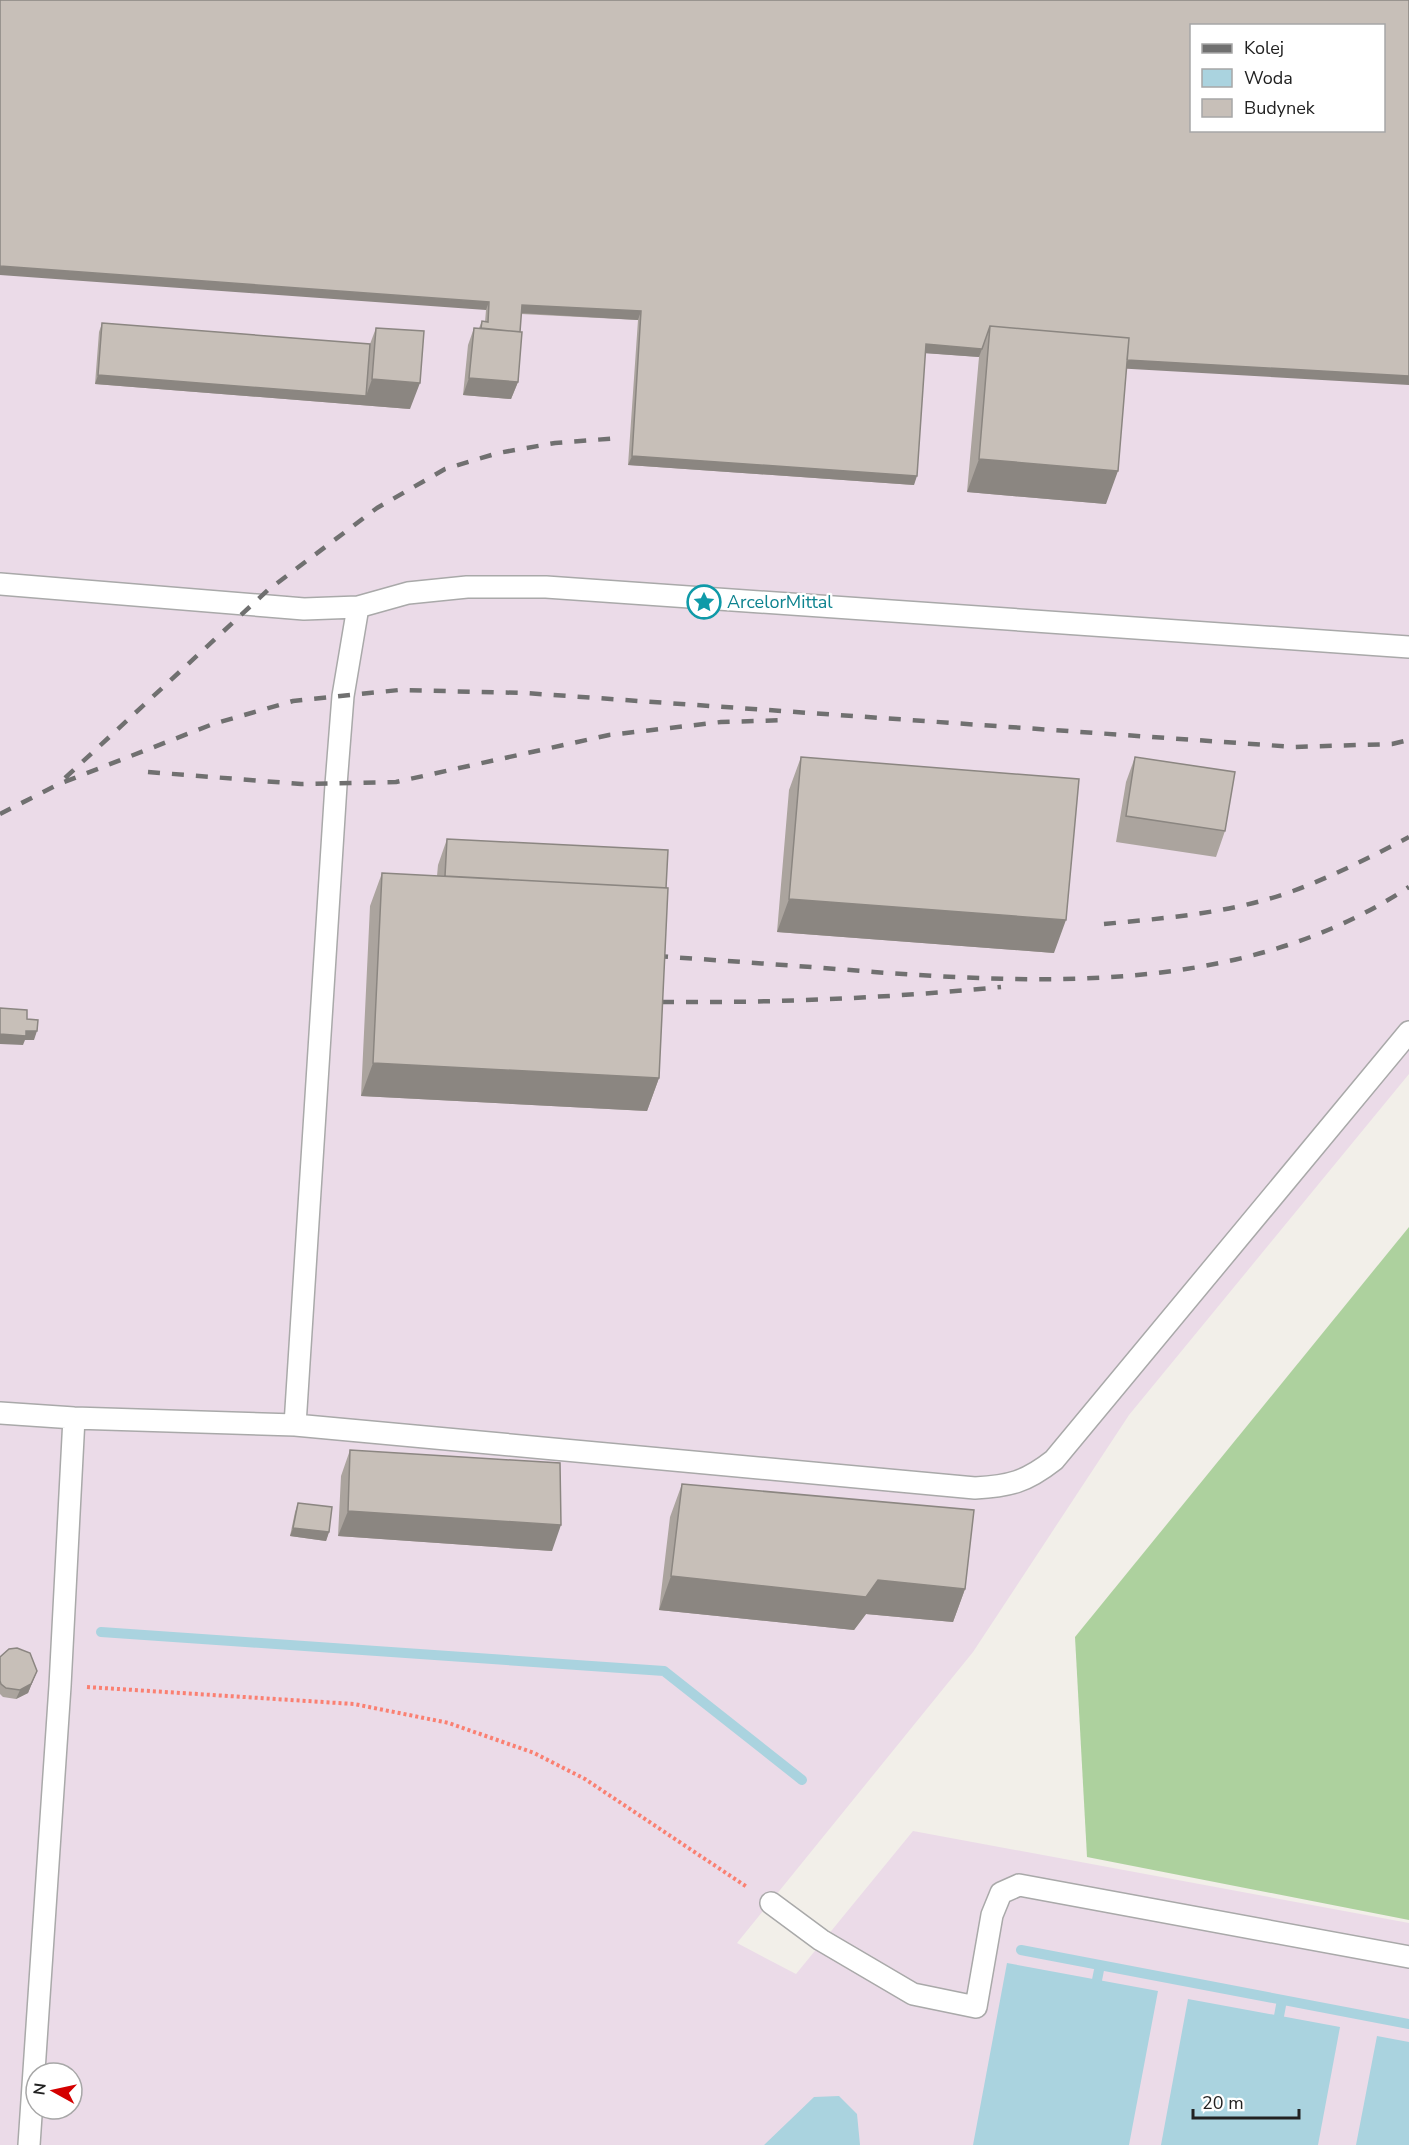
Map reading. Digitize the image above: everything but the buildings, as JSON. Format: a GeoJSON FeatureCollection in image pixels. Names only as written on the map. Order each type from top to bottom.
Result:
{"type":"FeatureCollection","features":[{"type":"Feature","properties":{"kind":"lane"},"geometry":{"type":"LineString","coordinates":[[0,584],[304,609],[358,607],[408,593],[455,588],[546,587],[1409,647]]}},
{"type":"Feature","properties":{"kind":"lane"},"geometry":{"type":"LineString","coordinates":[[295,1425],[336,785],[343,696],[358,607]]}},
{"type":"Feature","properties":{"kind":"lane"},"geometry":{"type":"LineString","coordinates":[[0,1413],[74,1418],[295,1425],[975,1488],[1009,1486],[1034,1476],[1054,1460],[1409,1032]]}},
{"type":"Feature","properties":{"kind":"lane"},"geometry":{"type":"LineString","coordinates":[[29,2145],[60,1686],[74,1418]]}},
{"type":"Feature","properties":{"kind":"lane"},"geometry":{"type":"LineString","coordinates":[[771,1903],[821,1940],[913,1994],[976,2007],[992,1915],[1001,1893],[1019,1885],[1409,1957]]}},
{"type":"Feature","properties":{"kind":"path"},"geometry":{"type":"LineString","coordinates":[[60,1686],[354,1704],[449,1723],[534,1753],[585,1779],[771,1903]]}},
{"type":"Feature","properties":{"kind":"shaded area","name":"ArcelorMittal"},"geometry":{"type":"Polygon","coordinates":[[[0,0],[1409,0],[1409,1074],[1129,1415],[973,1652],[737,1943],[796,1974],[913,1831],[1409,1923],[1409,2145],[0,2145],[0,0]]]}},
{"type":"Feature","properties":{"kind":"green space"},"geometry":{"type":"Polygon","coordinates":[[[1409,1227],[1409,1920],[1087,1857],[1075,1637],[1409,1227]]]}},
{"type":"Feature","properties":{"kind":"water"},"geometry":{"type":"Polygon","coordinates":[[[1007,1963],[1158,1991],[1129,2145],[973,2145],[1007,1963]]]}},
{"type":"Feature","properties":{"kind":"water"},"geometry":{"type":"Polygon","coordinates":[[[1188,1999],[1340,2027],[1318,2145],[1161,2145],[1188,1999]]]}},
{"type":"Feature","properties":{"kind":"water"},"geometry":{"type":"Polygon","coordinates":[[[1377,2036],[1409,2042],[1409,2145],[1356,2145],[1377,2036]]]}},
{"type":"Feature","properties":{"kind":"water"},"geometry":{"type":"Polygon","coordinates":[[[839,2096],[857,2114],[860,2145],[764,2145],[814,2097],[839,2096]]]}},
{"type":"Feature","properties":{"kind":"waterway"},"geometry":{"type":"LineString","coordinates":[[101,1632],[664,1671],[802,1780]]}},
{"type":"Feature","properties":{"kind":"waterway"},"geometry":{"type":"LineString","coordinates":[[1021,1950],[1409,2024]]}},
{"type":"Feature","properties":{"kind":"waterway"},"geometry":{"type":"LineString","coordinates":[[1097,1980],[1100,1965]]}},
{"type":"Feature","properties":{"kind":"waterway"},"geometry":{"type":"LineString","coordinates":[[1279,2016],[1282,2000]]}},
{"type":"Feature","properties":{"kind":"railway"},"geometry":{"type":"LineString","coordinates":[[65,778],[268,590],[377,508],[445,469],[498,453],[555,443],[619,438]]}},
{"type":"Feature","properties":{"kind":"railway"},"geometry":{"type":"LineString","coordinates":[[0,814],[59,784],[213,724],[293,701],[399,690],[525,693],[1295,747],[1392,744],[1409,740]]}},
{"type":"Feature","properties":{"kind":"railway"},"geometry":{"type":"LineString","coordinates":[[148,772],[301,784],[396,782],[609,735],[721,722],[789,720]]}},
{"type":"Feature","properties":{"kind":"railway"},"geometry":{"type":"LineString","coordinates":[[1104,924],[1199,914],[1247,905],[1293,891],[1337,873],[1409,837]]}},
{"type":"Feature","properties":{"kind":"railway"},"geometry":{"type":"LineString","coordinates":[[656,956],[874,972],[1012,979],[1081,979],[1150,974],[1217,963],[1284,946],[1348,921],[1409,887]]}},
{"type":"Feature","properties":{"kind":"railway"},"geometry":{"type":"LineString","coordinates":[[662,1002],[831,999],[1001,987]]}},
{"type":"Feature","properties":{"kind":"place","name":"ArcelorMittal"},"geometry":{"type":"Point","coordinates":[704,602]}}]}
